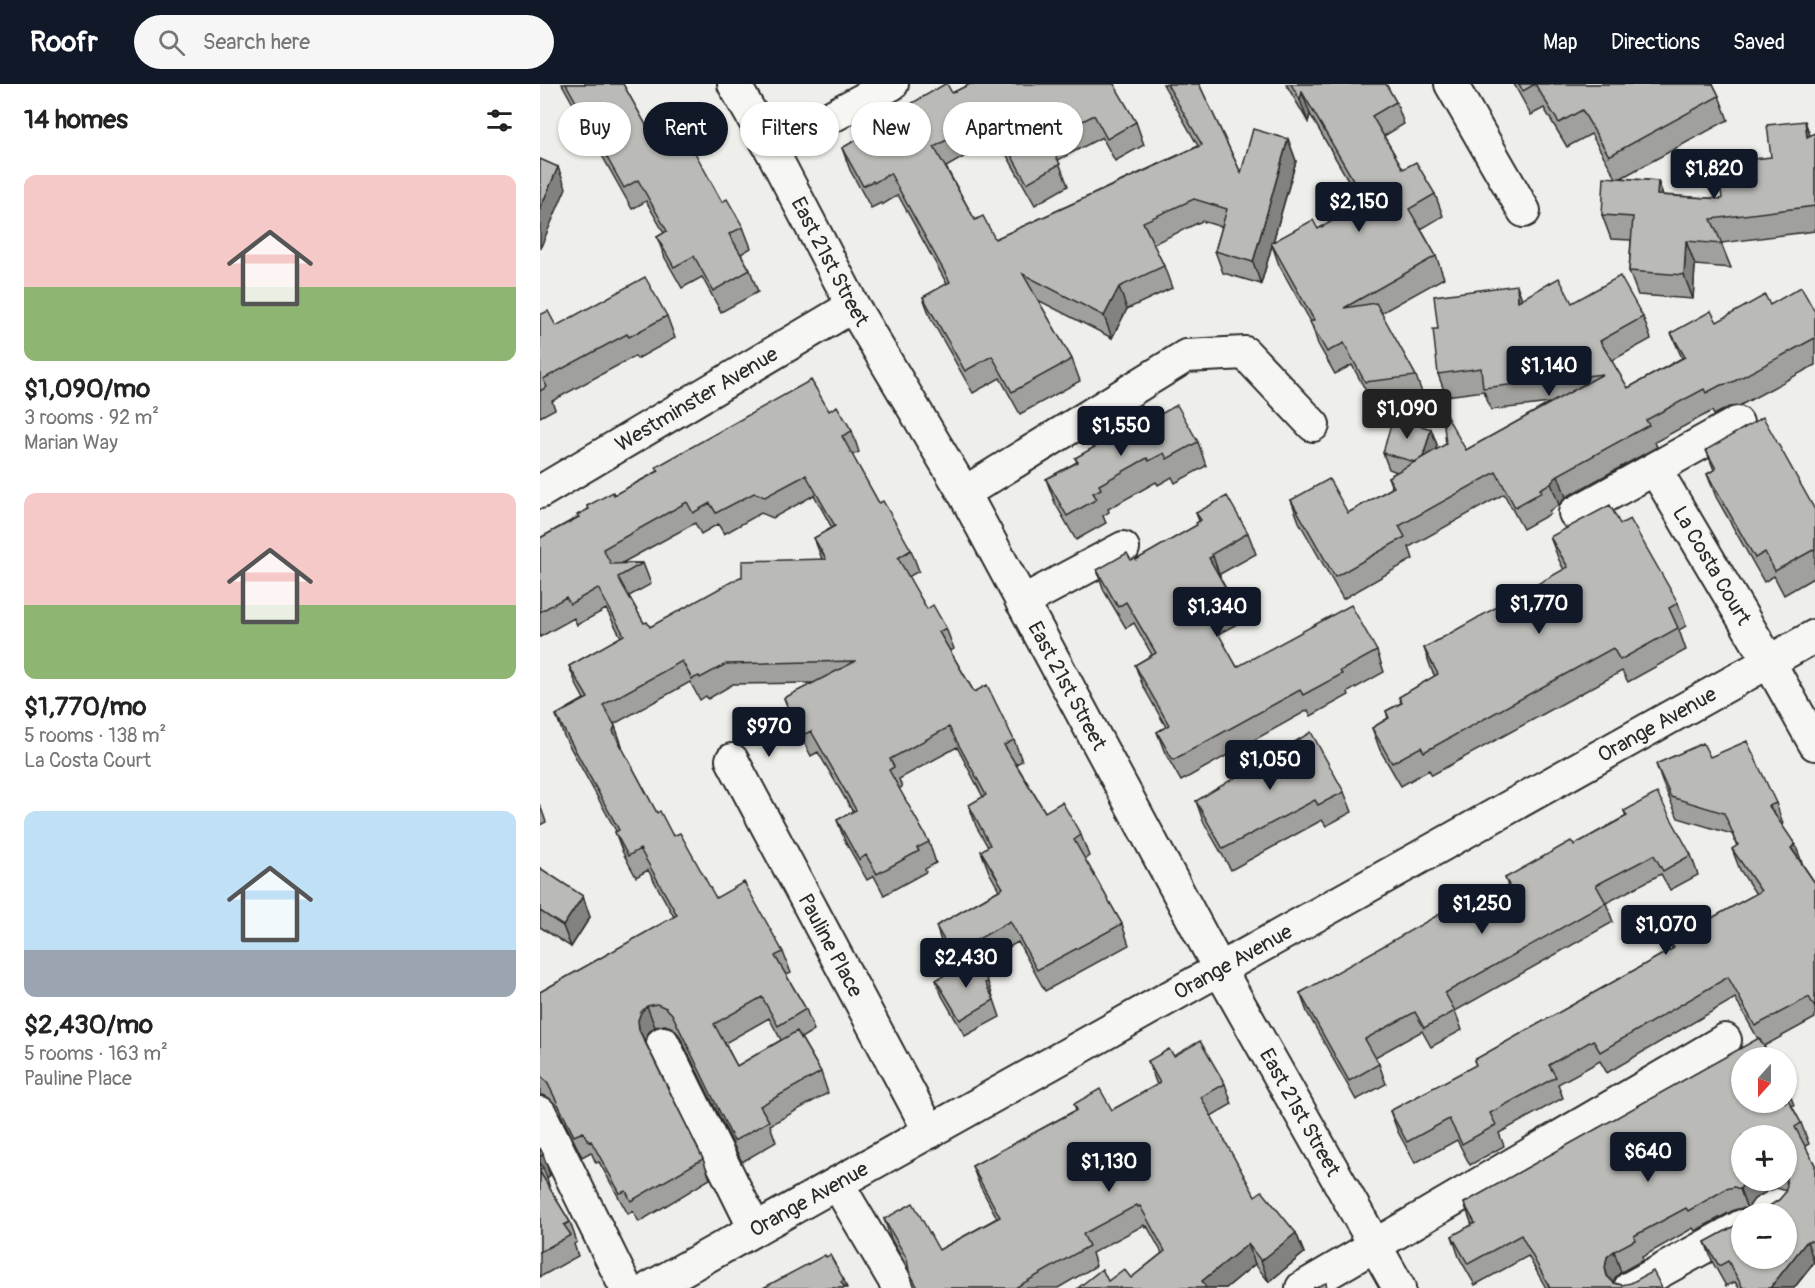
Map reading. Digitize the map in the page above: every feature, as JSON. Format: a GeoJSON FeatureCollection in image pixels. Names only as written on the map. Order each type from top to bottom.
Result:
{"type":"FeatureCollection","features":[{"type":"Feature","properties":{"kind":"street","name":"East 21st Street"},"geometry":{"type":"LineString","coordinates":[[734,84],[744,102]]}},
{"type":"Feature","properties":{"kind":"street"},"geometry":{"type":"LineString","coordinates":[[839,112],[891,84]]}},
{"type":"Feature","properties":{"kind":"street"},"geometry":{"type":"LineString","coordinates":[[1451,84],[1524,212]]}},
{"type":"Feature","properties":{"kind":"street","name":"East 21st Street"},"geometry":{"type":"LineString","coordinates":[[775,156],[853,306],[963,493],[1220,970],[1400,1288]]}},
{"type":"Feature","properties":{"kind":"street","name":"Westminster Avenue"},"geometry":{"type":"LineString","coordinates":[[540,492],[853,306]]}},
{"type":"Feature","properties":{"kind":"street"},"geometry":{"type":"LineString","coordinates":[[963,493],[1186,356],[1245,352],[1313,425]]}},
{"type":"Feature","properties":{"kind":"street"},"geometry":{"type":"LineString","coordinates":[[1575,513],[1737,423]]}},
{"type":"Feature","properties":{"kind":"street","name":"La Costa Court"},"geometry":{"type":"LineString","coordinates":[[1655,468],[1815,744]]}},
{"type":"Feature","properties":{"kind":"street"},"geometry":{"type":"LineString","coordinates":[[1022,602],[1123,548]]}},
{"type":"Feature","properties":{"kind":"street","name":"Orange Avenue"},"geometry":{"type":"LineString","coordinates":[[650,1288],[1815,636]]}},
{"type":"Feature","properties":{"kind":"street","name":"Pauline Place"},"geometry":{"type":"LineString","coordinates":[[732,760],[930,1132]]}},
{"type":"Feature","properties":{"kind":"street"},"geometry":{"type":"LineString","coordinates":[[1302,1288],[1725,1040]]}},
{"type":"Feature","properties":{"kind":"street"},"geometry":{"type":"LineString","coordinates":[[663,1043],[756,1229]]}},
{"type":"Feature","properties":{"kind":"street"},"geometry":{"type":"LineString","coordinates":[[540,1113],[626,1288]]}},
{"type":"Feature","properties":{"kind":"street"},"geometry":{"type":"LineString","coordinates":[[837,1183],[899,1288]]}},
{"type":"Feature","properties":{"kind":"street"},"geometry":{"type":"LineString","coordinates":[[1630,1288],[1731,1232]]}},
{"type":"Feature","properties":{"kind":"building"},"geometry":{"type":"Polygon","coordinates":[[[566,84],[623,84],[643,120],[643,156],[697,156],[722,202],[727,199],[743,227],[729,234],[750,270],[713,291],[694,256],[674,267],[657,237],[667,231],[638,180],[624,188],[606,156],[631,156],[631,102],[576,102],[566,84]]]}},
{"type":"Feature","properties":{"kind":"building"},"geometry":{"type":"Polygon","coordinates":[[[945,84],[952,93],[970,84],[1114,84],[1136,122],[1107,139],[1094,115],[1083,121],[1083,102],[943,102],[943,142],[934,147],[975,220],[983,216],[995,239],[1202,145],[1167,84],[1199,84],[1241,173],[1253,129],[1288,139],[1253,262],[1215,251],[1227,209],[1194,199],[1143,222],[1164,266],[1119,287],[1104,316],[1023,274],[1072,359],[1012,392],[992,356],[965,371],[923,297],[950,282],[890,173],[874,183],[873,181],[863,186],[842,148],[851,143],[851,156],[931,156],[931,102],[914,102],[945,84]]]}},
{"type":"Feature","properties":{"kind":"building"},"geometry":{"type":"Polygon","coordinates":[[[1291,84],[1386,84],[1396,102],[1372,116],[1403,169],[1416,162],[1435,194],[1409,209],[1436,256],[1344,308],[1376,303],[1416,376],[1365,382],[1344,343],[1327,352],[1310,322],[1314,320],[1271,243],[1313,220],[1318,229],[1366,202],[1302,92],[1300,100],[1291,84]]]}},
{"type":"Feature","properties":{"kind":"building"},"geometry":{"type":"Polygon","coordinates":[[[1519,84],[1535,84],[1523,91],[1519,84]]]}},
{"type":"Feature","properties":{"kind":"building"},"geometry":{"type":"Polygon","coordinates":[[[1535,84],[1713,84],[1719,96],[1609,156],[1582,110],[1559,123],[1535,84]]]}},
{"type":"Feature","properties":{"kind":"building"},"geometry":{"type":"Polygon","coordinates":[[[1805,121],[1807,137],[1815,133],[1815,206],[1711,219],[1722,244],[1686,241],[1684,275],[1629,271],[1633,217],[1602,215],[1604,177],[1658,181],[1657,195],[1722,199],[1718,163],[1771,157],[1767,125],[1805,121]]]}},
{"type":"Feature","properties":{"kind":"building"},"geometry":{"type":"Polygon","coordinates":[[[1012,156],[1056,156],[1060,164],[1027,183],[1012,156]]]}},
{"type":"Feature","properties":{"kind":"building"},"geometry":{"type":"Polygon","coordinates":[[[540,159],[558,167],[540,209],[540,159]]]}},
{"type":"Feature","properties":{"kind":"building"},"geometry":{"type":"Polygon","coordinates":[[[1620,276],[1643,317],[1600,341],[1628,388],[1685,357],[1671,333],[1711,311],[1717,322],[1765,295],[1770,305],[1801,287],[1815,312],[1815,338],[1731,383],[1721,385],[1706,393],[1704,389],[1646,420],[1649,425],[1558,475],[1551,483],[1540,489],[1542,492],[1515,507],[1496,472],[1399,526],[1405,537],[1335,577],[1291,500],[1329,479],[1348,513],[1394,487],[1388,477],[1446,444],[1442,408],[1466,450],[1603,374],[1483,388],[1481,368],[1438,374],[1433,329],[1438,329],[1434,296],[1517,285],[1518,301],[1559,278],[1572,303],[1620,276]]]}},
{"type":"Feature","properties":{"kind":"building"},"geometry":{"type":"Polygon","coordinates":[[[645,277],[667,316],[629,337],[627,334],[543,379],[547,387],[540,391],[540,315],[548,311],[556,326],[645,277]]]}},
{"type":"Feature","properties":{"kind":"building"},"geometry":{"type":"Polygon","coordinates":[[[811,380],[829,411],[837,406],[852,431],[842,436],[879,503],[883,501],[911,550],[898,558],[927,609],[933,605],[946,628],[939,632],[974,692],[987,685],[1014,740],[1004,745],[1045,812],[1062,802],[1081,835],[1074,840],[1122,924],[1037,970],[1010,921],[952,954],[936,926],[1003,888],[981,851],[990,845],[969,805],[986,795],[949,727],[890,759],[894,767],[889,770],[929,842],[917,848],[919,851],[877,874],[866,855],[859,860],[837,820],[856,810],[811,731],[803,735],[784,698],[856,661],[726,664],[700,678],[699,676],[692,679],[682,661],[603,705],[615,726],[613,731],[657,813],[660,811],[673,836],[680,833],[716,898],[744,882],[783,952],[775,956],[806,1009],[778,1026],[762,997],[714,1024],[737,1066],[797,1031],[821,1072],[760,1106],[769,1121],[734,1141],[672,1014],[657,1004],[647,1006],[641,1012],[638,1020],[639,1030],[703,1159],[631,1201],[626,1191],[620,1193],[591,1141],[589,1142],[583,1132],[574,1136],[548,1084],[540,1076],[540,992],[677,915],[640,849],[628,856],[615,832],[619,830],[556,715],[588,698],[569,666],[624,635],[598,588],[570,604],[566,597],[540,612],[540,538],[579,517],[577,515],[589,509],[587,506],[613,492],[614,495],[659,471],[656,467],[811,380]],[[806,475],[765,497],[754,493],[716,513],[710,503],[693,513],[687,502],[603,549],[611,564],[643,563],[618,577],[644,623],[647,622],[650,627],[742,577],[742,561],[826,559],[814,538],[835,526],[806,475]]]}},
{"type":"Feature","properties":{"kind":"building"},"geometry":{"type":"Polygon","coordinates":[[[1177,405],[1198,442],[1167,459],[1164,453],[1149,461],[1147,458],[1099,485],[1101,489],[1093,493],[1097,499],[1067,516],[1046,479],[1078,462],[1075,458],[1121,432],[1141,421],[1143,424],[1177,405]]]}},
{"type":"Feature","properties":{"kind":"building"},"geometry":{"type":"Polygon","coordinates":[[[1393,417],[1431,429],[1423,457],[1415,462],[1383,453],[1393,417]]]}},
{"type":"Feature","properties":{"kind":"building"},"geometry":{"type":"Polygon","coordinates":[[[1763,417],[1815,510],[1815,549],[1775,571],[1765,552],[1755,558],[1707,474],[1716,469],[1706,450],[1763,417]]]}},
{"type":"Feature","properties":{"kind":"building"},"geometry":{"type":"Polygon","coordinates":[[[1227,496],[1248,533],[1209,558],[1233,601],[1208,615],[1237,667],[1351,605],[1377,651],[1340,671],[1342,674],[1303,695],[1300,690],[1173,760],[1157,732],[1169,725],[1135,665],[1156,653],[1126,602],[1118,607],[1097,570],[1127,553],[1131,560],[1135,558],[1136,560],[1197,525],[1196,523],[1201,520],[1196,513],[1227,496]]]}},
{"type":"Feature","properties":{"kind":"building"},"geometry":{"type":"Polygon","coordinates":[[[1610,505],[1620,524],[1630,519],[1678,603],[1669,608],[1678,628],[1620,660],[1613,648],[1424,752],[1421,747],[1392,763],[1372,728],[1389,718],[1386,711],[1402,703],[1399,697],[1438,674],[1424,648],[1568,567],[1550,537],[1610,505]]]}},
{"type":"Feature","properties":{"kind":"building"},"geometry":{"type":"Polygon","coordinates":[[[1311,732],[1344,792],[1318,805],[1315,800],[1223,849],[1196,801],[1311,732]]]}},
{"type":"Feature","properties":{"kind":"building"},"geometry":{"type":"Polygon","coordinates":[[[1747,741],[1776,803],[1769,806],[1795,844],[1791,848],[1815,883],[1815,1008],[1809,997],[1755,1026],[1728,977],[1600,1052],[1593,1040],[1549,1065],[1556,1077],[1490,1113],[1496,1125],[1462,1144],[1449,1119],[1407,1142],[1390,1111],[1476,1065],[1474,1060],[1674,948],[1670,941],[1761,891],[1732,849],[1738,845],[1724,813],[1671,797],[1656,764],[1703,743],[1710,757],[1747,741]]]}},
{"type":"Feature","properties":{"kind":"building"},"geometry":{"type":"Polygon","coordinates":[[[1657,793],[1691,855],[1663,871],[1654,855],[1596,885],[1606,903],[1445,993],[1455,1011],[1424,1028],[1415,1012],[1365,1039],[1379,1064],[1349,1081],[1300,993],[1452,907],[1457,918],[1506,889],[1504,888],[1509,885],[1505,878],[1571,841],[1574,845],[1627,816],[1624,811],[1657,793]]]}},
{"type":"Feature","properties":{"kind":"building"},"geometry":{"type":"Polygon","coordinates":[[[540,868],[583,896],[563,926],[540,911],[540,868]]]}},
{"type":"Feature","properties":{"kind":"building"},"geometry":{"type":"Polygon","coordinates":[[[974,958],[988,982],[985,983],[994,1000],[960,1020],[936,980],[974,958]]]}},
{"type":"Feature","properties":{"kind":"building"},"geometry":{"type":"Polygon","coordinates":[[[1759,1038],[1764,1047],[1743,1047],[1759,1038]]]}},
{"type":"Feature","properties":{"kind":"building"},"geometry":{"type":"Polygon","coordinates":[[[1200,1041],[1225,1084],[1201,1097],[1255,1196],[1262,1191],[1296,1233],[1261,1261],[1248,1244],[1202,1281],[1206,1288],[1078,1288],[1102,1269],[1108,1281],[1124,1269],[1131,1278],[1165,1251],[1140,1206],[1137,1205],[1083,1234],[1089,1246],[1015,1288],[918,1288],[909,1271],[907,1259],[884,1219],[913,1203],[939,1250],[1000,1217],[972,1166],[1077,1110],[1074,1104],[1100,1089],[1112,1110],[1160,1083],[1148,1061],[1169,1049],[1174,1056],[1200,1041]]]}},
{"type":"Feature","properties":{"kind":"building"},"geometry":{"type":"Polygon","coordinates":[[[1731,1054],[1731,1113],[1795,1113],[1801,1123],[1797,1126],[1731,1125],[1731,1188],[1688,1211],[1686,1208],[1634,1236],[1635,1240],[1607,1257],[1605,1268],[1607,1276],[1614,1283],[1622,1285],[1631,1283],[1653,1271],[1662,1288],[1550,1288],[1521,1235],[1468,1264],[1452,1236],[1475,1223],[1464,1203],[1731,1054]]]}},
{"type":"Feature","properties":{"kind":"building"},"geometry":{"type":"Polygon","coordinates":[[[1797,1131],[1815,1165],[1815,1241],[1807,1241],[1797,1254],[1797,1203],[1774,1203],[1786,1191],[1797,1191],[1797,1131]]]}},
{"type":"Feature","properties":{"kind":"building"},"geometry":{"type":"Polygon","coordinates":[[[540,1172],[570,1222],[564,1225],[571,1235],[540,1252],[540,1172]]]}},
{"type":"Feature","properties":{"kind":"building"},"geometry":{"type":"Polygon","coordinates":[[[1731,1228],[1731,1266],[1728,1261],[1719,1266],[1705,1242],[1731,1228]]]}},
{"type":"Feature","properties":{"kind":"building"},"geometry":{"type":"Polygon","coordinates":[[[825,1255],[826,1257],[830,1255],[844,1280],[841,1282],[845,1288],[763,1288],[825,1255]]]}},
{"type":"Feature","properties":{"kind":"building"},"geometry":{"type":"Polygon","coordinates":[[[1732,1269],[1785,1269],[1770,1288],[1743,1288],[1732,1269]]]}},
{"type":"Feature","properties":{"kind":"building"},"geometry":{"type":"Polygon","coordinates":[[[1326,1283],[1327,1288],[1313,1288],[1326,1283]]]}}]}
